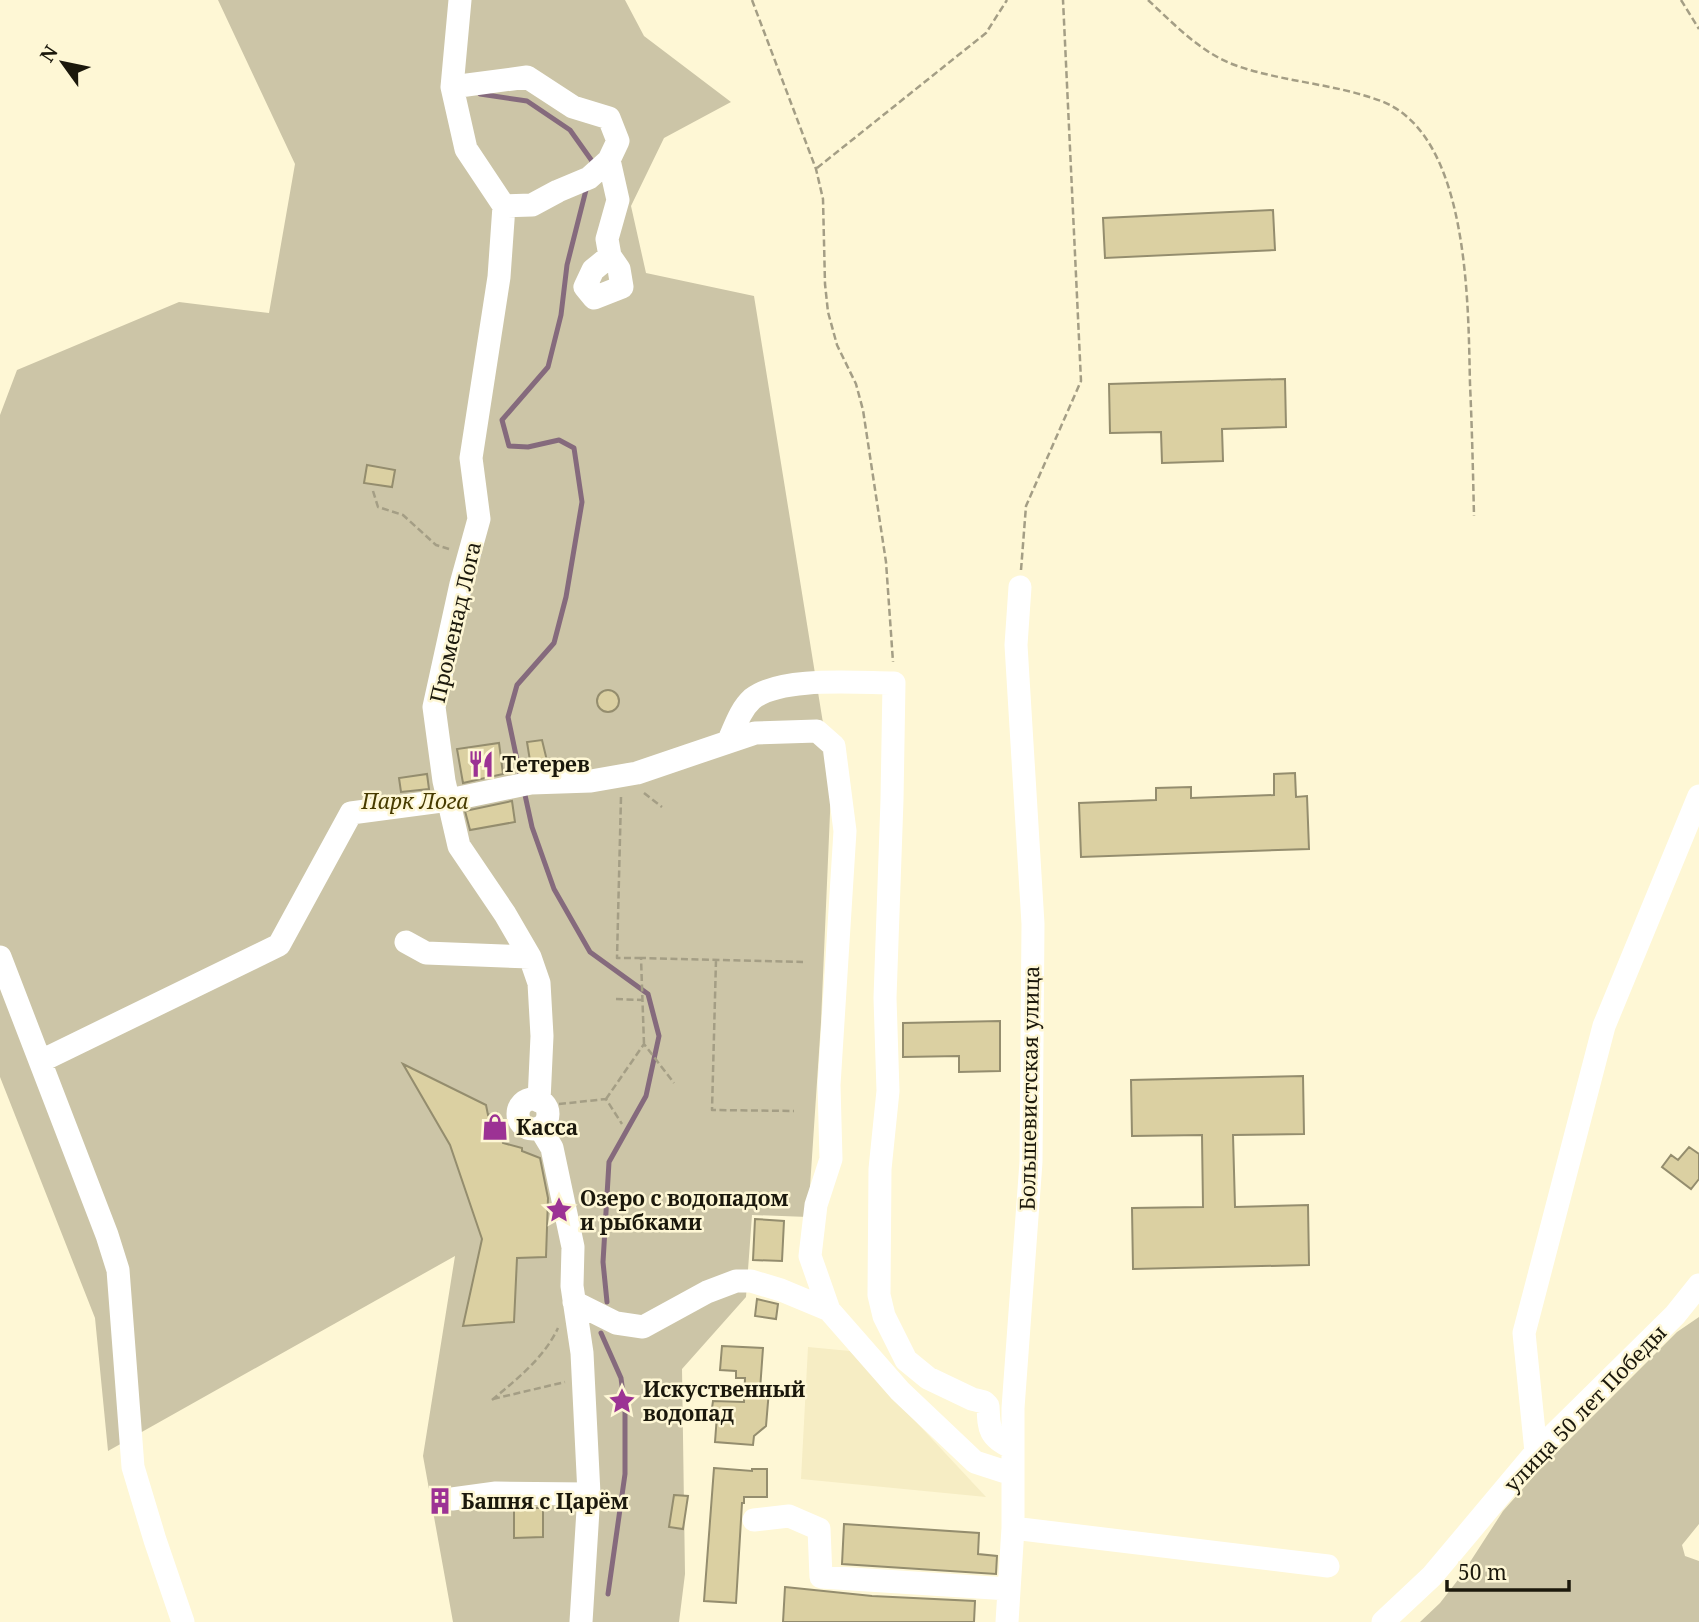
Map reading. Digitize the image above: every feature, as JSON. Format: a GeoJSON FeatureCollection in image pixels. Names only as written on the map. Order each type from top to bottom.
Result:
{"type":"FeatureCollection","features":[{"type":"Feature","properties":{"kind":"street"},"geometry":{"type":"LineString","coordinates":[[452,87],[527,77],[573,107],[609,118],[618,141],[608,160],[589,178],[532,205],[504,206],[466,149],[452,87],[460,0]]}},
{"type":"Feature","properties":{"kind":"street"},"geometry":{"type":"LineString","coordinates":[[608,160],[618,201],[607,239],[610,256]]}},
{"type":"Feature","properties":{"kind":"street","name":"Променад Лога"},"geometry":{"type":"LineString","coordinates":[[504,206],[499,277],[471,458],[479,519],[434,707],[459,846],[505,914],[530,957],[539,984],[542,1103]]}},
{"type":"Feature","properties":{"kind":"street","name":"Большевистская улица"},"geometry":{"type":"LineString","coordinates":[[1007,1622],[1013,1528],[1013,1408],[1031,1162],[1033,950],[1016,645],[1020,587]]}},
{"type":"Feature","properties":{"kind":"street"},"geometry":{"type":"LineString","coordinates":[[728,742],[742,710],[754,697],[783,686],[894,683],[885,998],[888,1091],[880,1168],[879,1295],[889,1327],[906,1360],[928,1378],[984,1402],[988,1406],[989,1427],[993,1435],[1012,1448]]}},
{"type":"Feature","properties":{"kind":"street"},"geometry":{"type":"LineString","coordinates":[[41,1061],[279,945],[351,813],[449,800],[531,783],[591,781],[622,776],[755,733],[817,731],[834,746],[845,831],[829,1085],[831,1159],[816,1205],[810,1256],[829,1310],[900,1391],[975,1462],[1012,1474]]}},
{"type":"Feature","properties":{"kind":"street"},"geometry":{"type":"LineString","coordinates":[[1536,1452],[1524,1333],[1604,1026],[1699,796]]}},
{"type":"Feature","properties":{"kind":"street"},"geometry":{"type":"LineString","coordinates":[[405,942],[426,953],[530,957]]}},
{"type":"Feature","properties":{"kind":"street"},"geometry":{"type":"LineString","coordinates":[[0,957],[118,1270],[133,1467],[183,1622]]}},
{"type":"Feature","properties":{"kind":"street"},"geometry":{"type":"LineString","coordinates":[[542,1103],[532,1099],[523,1102],[517,1115],[525,1128],[540,1128],[552,1148],[570,1235],[574,1302],[582,1353],[589,1494],[581,1622]]}},
{"type":"Feature","properties":{"kind":"street"},"geometry":{"type":"LineString","coordinates":[[574,1302],[615,1323],[643,1327],[707,1292],[736,1281],[751,1281],[829,1310]]}},
{"type":"Feature","properties":{"kind":"street","name":"улица 50 лет Победы"},"geometry":{"type":"LineString","coordinates":[[1384,1622],[1432,1576],[1536,1452],[1675,1315],[1699,1285]]}},
{"type":"Feature","properties":{"kind":"street"},"geometry":{"type":"LineString","coordinates":[[1675,1315],[1699,1298]]}},
{"type":"Feature","properties":{"kind":"street"},"geometry":{"type":"LineString","coordinates":[[452,1499],[496,1493],[589,1494]]}},
{"type":"Feature","properties":{"kind":"street"},"geometry":{"type":"LineString","coordinates":[[754,1520],[789,1516],[818,1529],[821,1577],[1009,1589]]}},
{"type":"Feature","properties":{"kind":"street"},"geometry":{"type":"LineString","coordinates":[[1013,1528],[1328,1566]]}},
{"type":"Feature","properties":{"kind":"path"},"geometry":{"type":"LineString","coordinates":[[752,0],[816,169],[823,199],[828,312],[837,345],[856,384],[863,410],[886,562],[894,683]]}},
{"type":"Feature","properties":{"kind":"path"},"geometry":{"type":"LineString","coordinates":[[816,169],[986,33],[1007,0]]}},
{"type":"Feature","properties":{"kind":"path"},"geometry":{"type":"LineString","coordinates":[[1020,587],[1026,506],[1081,382],[1063,0]]}},
{"type":"Feature","properties":{"kind":"path"},"geometry":{"type":"LineString","coordinates":[[1148,0],[1193,41],[1231,63],[1383,102],[1415,122],[1436,155],[1454,204],[1468,292],[1474,516]]}},
{"type":"Feature","properties":{"kind":"path"},"geometry":{"type":"LineString","coordinates":[[1681,0],[1699,29]]}},
{"type":"Feature","properties":{"kind":"path"},"geometry":{"type":"LineString","coordinates":[[373,491],[378,507],[403,515],[436,545],[469,554]]}},
{"type":"Feature","properties":{"kind":"path"},"geometry":{"type":"LineString","coordinates":[[622,776],[617,958],[803,961]]}},
{"type":"Feature","properties":{"kind":"path"},"geometry":{"type":"LineString","coordinates":[[641,958],[644,1044],[674,1083]]}},
{"type":"Feature","properties":{"kind":"path"},"geometry":{"type":"LineString","coordinates":[[716,960],[712,1110],[794,1111]]}},
{"type":"Feature","properties":{"kind":"path"},"geometry":{"type":"LineString","coordinates":[[616,999],[642,1000]]}},
{"type":"Feature","properties":{"kind":"path"},"geometry":{"type":"LineString","coordinates":[[606,1098],[644,1044]]}},
{"type":"Feature","properties":{"kind":"path"},"geometry":{"type":"LineString","coordinates":[[542,1103],[606,1098]]}},
{"type":"Feature","properties":{"kind":"path"},"geometry":{"type":"LineString","coordinates":[[606,1098],[622,1124]]}},
{"type":"Feature","properties":{"kind":"path"},"geometry":{"type":"LineString","coordinates":[[574,1302],[567,1308],[552,1340],[524,1374],[492,1400],[582,1378]]}},
{"type":"Feature","properties":{"kind":"shaded area"},"geometry":{"type":"Polygon","coordinates":[[[808,1347],[850,1351],[986,1497],[801,1479],[808,1347]]]}},
{"type":"Feature","properties":{"kind":"green space","name":"Парк Лога"},"geometry":{"type":"Polygon","coordinates":[[[218,0],[625,0],[644,36],[731,102],[664,138],[631,206],[646,273],[754,296],[828,754],[831,790],[821,1022],[808,1217],[752,1215],[746,1297],[682,1369],[685,1574],[679,1622],[453,1622],[423,1456],[455,1256],[108,1451],[95,1318],[0,1077],[0,415],[17,370],[179,302],[269,313],[295,164],[218,0]]]}},
{"type":"Feature","properties":{"kind":"green space"},"geometry":{"type":"Polygon","coordinates":[[[1699,1317],[1699,1524],[1682,1545],[1685,1556],[1699,1561],[1699,1622],[1420,1622],[1440,1603],[1503,1511],[1540,1469],[1677,1332],[1699,1317]]]}},
{"type":"Feature","properties":{"kind":"building"},"geometry":{"type":"Polygon","coordinates":[[[1273,210],[1275,250],[1105,258],[1103,218],[1273,210]]]}},
{"type":"Feature","properties":{"kind":"building"},"geometry":{"type":"Polygon","coordinates":[[[1285,379],[1286,427],[1222,429],[1223,461],[1162,463],[1161,432],[1110,433],[1109,384],[1285,379]]]}},
{"type":"Feature","properties":{"kind":"building"},"geometry":{"type":"Polygon","coordinates":[[[367,465],[395,470],[392,487],[364,483],[367,465]]]}},
{"type":"Feature","properties":{"kind":"building"},"geometry":{"type":"Polygon","coordinates":[[[608,690],[616,693],[619,701],[616,709],[608,712],[600,709],[597,701],[600,693],[608,690]]]}},
{"type":"Feature","properties":{"kind":"building"},"geometry":{"type":"Polygon","coordinates":[[[542,740],[548,765],[531,767],[527,742],[542,740]]]}},
{"type":"Feature","properties":{"kind":"building","name":"Тетерев"},"geometry":{"type":"Polygon","coordinates":[[[499,743],[503,774],[463,783],[457,749],[499,743]]]}},
{"type":"Feature","properties":{"kind":"building"},"geometry":{"type":"Polygon","coordinates":[[[1295,773],[1296,797],[1307,796],[1309,849],[1081,857],[1079,803],[1156,800],[1156,788],[1191,787],[1191,798],[1274,795],[1274,774],[1295,773]]]}},
{"type":"Feature","properties":{"kind":"building"},"geometry":{"type":"Polygon","coordinates":[[[427,774],[429,789],[401,792],[399,778],[427,774]]]}},
{"type":"Feature","properties":{"kind":"building"},"geometry":{"type":"Polygon","coordinates":[[[512,801],[515,822],[470,830],[465,811],[512,801]]]}},
{"type":"Feature","properties":{"kind":"building"},"geometry":{"type":"Polygon","coordinates":[[[1000,1021],[1000,1071],[959,1072],[959,1056],[903,1057],[903,1023],[1000,1021]]]}},
{"type":"Feature","properties":{"kind":"building"},"geometry":{"type":"Polygon","coordinates":[[[403,1064],[486,1105],[488,1115],[497,1113],[503,1143],[522,1148],[522,1151],[540,1158],[548,1198],[546,1257],[517,1258],[514,1322],[463,1326],[482,1239],[450,1145],[403,1064]]]}},
{"type":"Feature","properties":{"kind":"building"},"geometry":{"type":"Polygon","coordinates":[[[1303,1076],[1304,1134],[1233,1135],[1235,1207],[1308,1205],[1309,1265],[1133,1269],[1132,1208],[1203,1207],[1202,1135],[1132,1136],[1131,1080],[1303,1076]]]}},
{"type":"Feature","properties":{"kind":"building"},"geometry":{"type":"Polygon","coordinates":[[[1689,1147],[1699,1154],[1699,1179],[1691,1189],[1662,1167],[1671,1155],[1678,1160],[1689,1147]]]}},
{"type":"Feature","properties":{"kind":"building"},"geometry":{"type":"Polygon","coordinates":[[[755,1219],[784,1221],[782,1261],[753,1260],[755,1219]]]}},
{"type":"Feature","properties":{"kind":"building"},"geometry":{"type":"Polygon","coordinates":[[[757,1299],[778,1304],[776,1319],[755,1316],[757,1299]]]}},
{"type":"Feature","properties":{"kind":"building"},"geometry":{"type":"Polygon","coordinates":[[[722,1346],[763,1348],[760,1390],[769,1390],[766,1426],[754,1436],[753,1445],[715,1442],[717,1415],[711,1415],[713,1401],[744,1402],[745,1378],[736,1378],[736,1371],[720,1370],[722,1346]]]}},
{"type":"Feature","properties":{"kind":"building"},"geometry":{"type":"Polygon","coordinates":[[[714,1468],[752,1471],[767,1469],[767,1497],[744,1497],[742,1503],[736,1603],[704,1601],[714,1468]]]}},
{"type":"Feature","properties":{"kind":"building"},"geometry":{"type":"Polygon","coordinates":[[[674,1495],[688,1496],[683,1529],[669,1527],[674,1495]]]}},
{"type":"Feature","properties":{"kind":"building"},"geometry":{"type":"Polygon","coordinates":[[[514,1508],[543,1508],[543,1537],[514,1538],[514,1508]]]}},
{"type":"Feature","properties":{"kind":"building"},"geometry":{"type":"Polygon","coordinates":[[[844,1524],[979,1533],[978,1554],[997,1556],[996,1574],[842,1564],[844,1524]]]}},
{"type":"Feature","properties":{"kind":"building"},"geometry":{"type":"Polygon","coordinates":[[[785,1587],[872,1596],[975,1601],[974,1622],[783,1622],[785,1587]]]}},
{"type":"Feature","properties":{"kind":"waterway"},"geometry":{"type":"LineString","coordinates":[[480,94],[527,101],[570,130],[592,161],[591,166]]}},
{"type":"Feature","properties":{"kind":"waterway"},"geometry":{"type":"LineString","coordinates":[[521,779],[508,717],[517,685],[554,643],[566,597],[582,502],[574,448],[559,440],[528,447],[509,446],[502,420],[548,367],[561,315],[567,265],[587,186]]}},
{"type":"Feature","properties":{"kind":"waterway"},"geometry":{"type":"LineString","coordinates":[[525,795],[532,827],[554,889],[590,952],[648,994],[659,1036],[646,1096],[609,1162],[603,1262],[607,1302]]}},
{"type":"Feature","properties":{"kind":"waterway"},"geometry":{"type":"LineString","coordinates":[[601,1333],[621,1378],[625,1409],[625,1474],[608,1594]]}},
{"type":"Feature","properties":{"kind":"place","name":"Тетерев"},"geometry":{"type":"Point","coordinates":[481,764]}},
{"type":"Feature","properties":{"kind":"place","name":"Касса"},"geometry":{"type":"Point","coordinates":[495,1127]}},
{"type":"Feature","properties":{"kind":"place","name":"Озеро с водопадом и рыбками"},"geometry":{"type":"Point","coordinates":[559,1210]}},
{"type":"Feature","properties":{"kind":"place","name":"Искуственный водопад"},"geometry":{"type":"Point","coordinates":[622,1401]}},
{"type":"Feature","properties":{"kind":"place","name":"Башня с Царём"},"geometry":{"type":"Point","coordinates":[440,1501]}}]}
